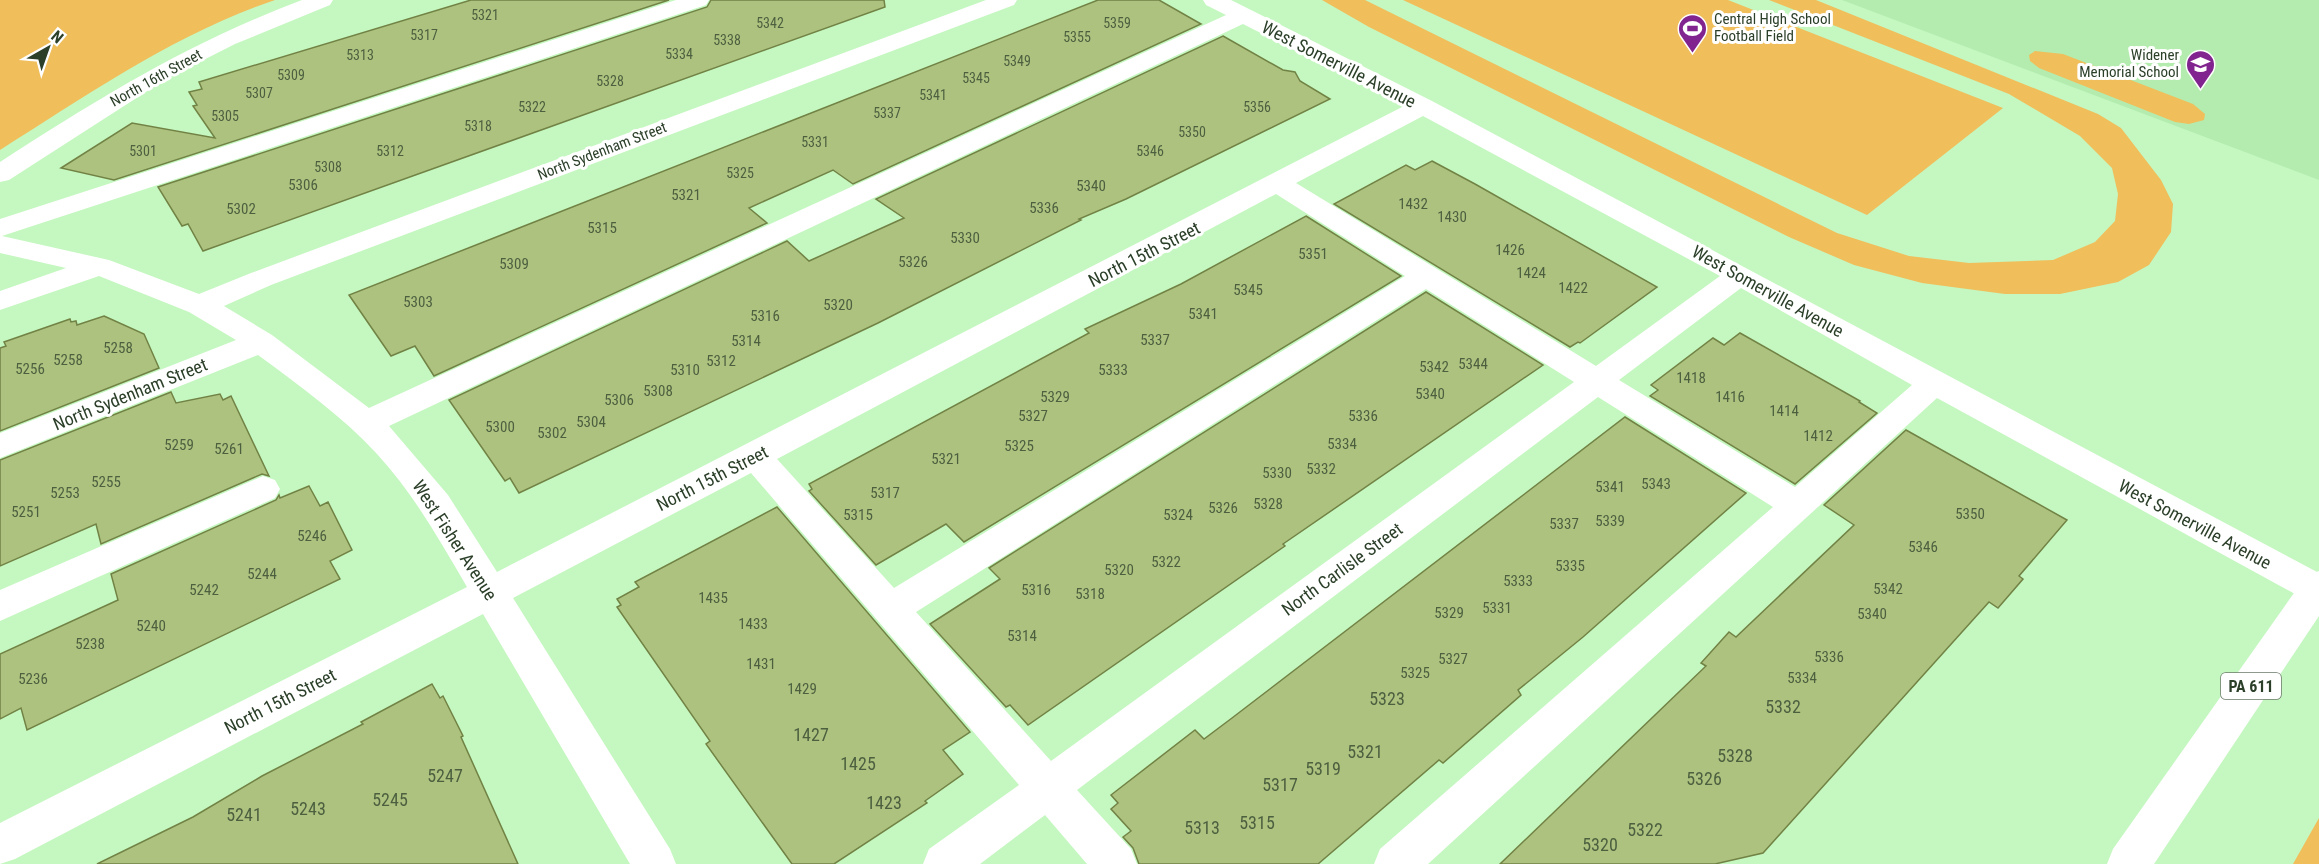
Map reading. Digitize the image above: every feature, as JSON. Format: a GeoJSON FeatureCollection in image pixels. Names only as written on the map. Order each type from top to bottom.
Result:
{"type":"FeatureCollection","features":[{"type":"Feature","properties":{"kind":"street","name":"North 16th Street"},"geometry":{"type":"LineString","coordinates":[[0,174],[136,87],[203,52],[322,0]]}},
{"type":"Feature","properties":{"kind":"street"},"geometry":{"type":"LineString","coordinates":[[0,228],[698,0]]}},
{"type":"Feature","properties":{"kind":"street","name":"North Sydenham Street"},"geometry":{"type":"LineString","coordinates":[[200,305],[261,279],[1006,0]]}},
{"type":"Feature","properties":{"kind":"street","name":"West Somerville Avenue"},"geometry":{"type":"LineString","coordinates":[[1214,0],[1241,16],[1423,106],[1740,275],[1934,383],[2318,589]]}},
{"type":"Feature","properties":{"kind":"street"},"geometry":{"type":"LineString","coordinates":[[366,423],[1241,16]]}},
{"type":"Feature","properties":{"kind":"street","name":"North 15th Street"},"geometry":{"type":"LineString","coordinates":[[0,845],[755,456],[1423,106]]}},
{"type":"Feature","properties":{"kind":"street"},"geometry":{"type":"LineString","coordinates":[[1278,184],[1797,505]]}},
{"type":"Feature","properties":{"kind":"street","name":"West Fisher Avenue"},"geometry":{"type":"LineString","coordinates":[[0,244],[99,266],[200,305],[261,342],[319,384],[366,423],[391,448],[436,504],[654,864]]}},
{"type":"Feature","properties":{"kind":"street"},"geometry":{"type":"LineString","coordinates":[[0,301],[99,266]]}},
{"type":"Feature","properties":{"kind":"street","name":"North Carlisle Street"},"geometry":{"type":"LineString","coordinates":[[945,864],[1740,275]]}},
{"type":"Feature","properties":{"kind":"street"},"geometry":{"type":"LineString","coordinates":[[890,610],[1427,276]]}},
{"type":"Feature","properties":{"kind":"street","name":"North Sydenham Street"},"geometry":{"type":"LineString","coordinates":[[0,446],[261,342]]}},
{"type":"Feature","properties":{"kind":"street"},"geometry":{"type":"LineString","coordinates":[[1396,864],[1934,383]]}},
{"type":"Feature","properties":{"kind":"street"},"geometry":{"type":"LineString","coordinates":[[755,456],[1114,864]]}},
{"type":"Feature","properties":{"kind":"street"},"geometry":{"type":"LineString","coordinates":[[0,606],[263,489]]}},
{"type":"Feature","properties":{"kind":"street","name":"PA 611"},"geometry":{"type":"LineString","coordinates":[[2129,864],[2318,589]]}},
{"type":"Feature","properties":{"kind":"shaded area"},"geometry":{"type":"Polygon","coordinates":[[[0,0],[275,0],[202,30],[133,67],[0,150],[0,0]]]}},
{"type":"Feature","properties":{"kind":"shaded area"},"geometry":{"type":"Polygon","coordinates":[[[1322,0],[1365,0],[1837,233],[1909,256],[1969,263],[2053,260],[2095,242],[2115,221],[2118,194],[2112,168],[2080,136],[2009,94],[1769,0],[1816,0],[2098,114],[2121,128],[2161,180],[2173,204],[2171,232],[2149,265],[2118,282],[2060,294],[2005,294],[1922,283],[1854,265],[1789,237],[1369,27],[1322,0]]]}},
{"type":"Feature","properties":{"kind":"shaded area","name":"Central High School Football Field"},"geometry":{"type":"Polygon","coordinates":[[[1403,0],[1728,0],[2003,108],[1867,215],[1403,0]]]}},
{"type":"Feature","properties":{"kind":"shaded area","name":"Widener Memorial School"},"geometry":{"type":"Polygon","coordinates":[[[1842,0],[2319,0],[2319,180],[1842,0]]]}},
{"type":"Feature","properties":{"kind":"shaded area"},"geometry":{"type":"Polygon","coordinates":[[[2035,51],[2063,54],[2193,104],[2205,114],[2204,120],[2189,124],[2175,122],[2039,68],[2030,61],[2029,55],[2035,51]]]}},
{"type":"Feature","properties":{"kind":"shaded area"},"geometry":{"type":"Polygon","coordinates":[[[2319,818],[2319,864],[2293,864],[2319,818]]]}},
{"type":"Feature","properties":{"kind":"building"},"geometry":{"type":"Polygon","coordinates":[[[471,0],[669,0],[114,180],[61,168],[132,123],[215,138],[193,106],[197,105],[189,92],[202,89],[199,82],[471,0]]]}},
{"type":"Feature","properties":{"kind":"building"},"geometry":{"type":"Polygon","coordinates":[[[711,0],[884,0],[885,7],[203,251],[188,224],[182,226],[158,187],[707,7],[711,0]]]}},
{"type":"Feature","properties":{"kind":"building"},"geometry":{"type":"Polygon","coordinates":[[[1098,0],[1159,0],[1201,24],[853,184],[833,170],[749,208],[767,223],[434,376],[415,346],[391,356],[349,295],[1098,0]]]}},
{"type":"Feature","properties":{"kind":"building"},"geometry":{"type":"Polygon","coordinates":[[[1223,36],[1283,70],[1295,72],[1300,81],[1330,99],[1126,199],[1079,219],[1081,220],[878,323],[519,493],[510,478],[505,481],[449,400],[787,241],[809,261],[904,218],[876,199],[1223,36]]]}},
{"type":"Feature","properties":{"kind":"building"},"geometry":{"type":"Polygon","coordinates":[[[1432,161],[1657,287],[1580,343],[1570,347],[1334,204],[1406,165],[1415,170],[1432,161]]]}},
{"type":"Feature","properties":{"kind":"building"},"geometry":{"type":"Polygon","coordinates":[[[1306,216],[1401,276],[964,542],[946,524],[876,565],[809,491],[812,489],[809,484],[1089,333],[1085,329],[1181,284],[1306,216]]]}},
{"type":"Feature","properties":{"kind":"building"},"geometry":{"type":"Polygon","coordinates":[[[1426,292],[1543,365],[1283,544],[1285,546],[1028,725],[1010,705],[1006,707],[930,624],[1000,579],[989,568],[1426,292]]]}},
{"type":"Feature","properties":{"kind":"building"},"geometry":{"type":"Polygon","coordinates":[[[104,316],[144,334],[159,368],[0,431],[0,348],[6,346],[4,342],[70,319],[71,322],[76,321],[77,325],[104,316]]]}},
{"type":"Feature","properties":{"kind":"building"},"geometry":{"type":"Polygon","coordinates":[[[1740,333],[1877,413],[1795,484],[1650,396],[1658,390],[1651,385],[1713,338],[1724,345],[1740,333]]]}},
{"type":"Feature","properties":{"kind":"building"},"geometry":{"type":"Polygon","coordinates":[[[171,392],[176,403],[220,394],[223,400],[231,396],[269,476],[262,474],[101,544],[96,524],[0,566],[0,460],[171,392]]]}},
{"type":"Feature","properties":{"kind":"building"},"geometry":{"type":"Polygon","coordinates":[[[1625,417],[1746,493],[1583,637],[1518,690],[1521,695],[1443,763],[1439,760],[1318,864],[1139,864],[1133,848],[1123,837],[1131,831],[1111,809],[1118,803],[1111,795],[1195,730],[1204,739],[1625,417]]]}},
{"type":"Feature","properties":{"kind":"building"},"geometry":{"type":"Polygon","coordinates":[[[1906,430],[2067,520],[2019,576],[2023,579],[1998,608],[1989,602],[1763,853],[1715,864],[1500,864],[1706,666],[1701,663],[1729,632],[1736,637],[1854,525],[1824,505],[1906,430]]]}},
{"type":"Feature","properties":{"kind":"building"},"geometry":{"type":"Polygon","coordinates":[[[309,486],[320,506],[328,502],[352,550],[330,561],[340,579],[27,730],[21,708],[0,719],[0,654],[118,600],[111,574],[276,500],[279,495],[280,498],[309,486]]]}},
{"type":"Feature","properties":{"kind":"building"},"geometry":{"type":"Polygon","coordinates":[[[777,507],[970,732],[943,750],[963,774],[925,801],[927,803],[834,864],[792,864],[706,744],[710,741],[617,607],[621,605],[617,599],[639,587],[635,582],[777,507]]]}},
{"type":"Feature","properties":{"kind":"building"},"geometry":{"type":"Polygon","coordinates":[[[432,684],[440,698],[443,696],[463,736],[461,737],[518,864],[97,864],[193,817],[262,776],[363,724],[361,722],[432,684]]]}},
{"type":"Feature","properties":{"kind":"place","name":"Central High School Football Field"},"geometry":{"type":"Point","coordinates":[1693,54]}},
{"type":"Feature","properties":{"kind":"place","name":"Widener Memorial School"},"geometry":{"type":"Point","coordinates":[2200,90]}}]}
